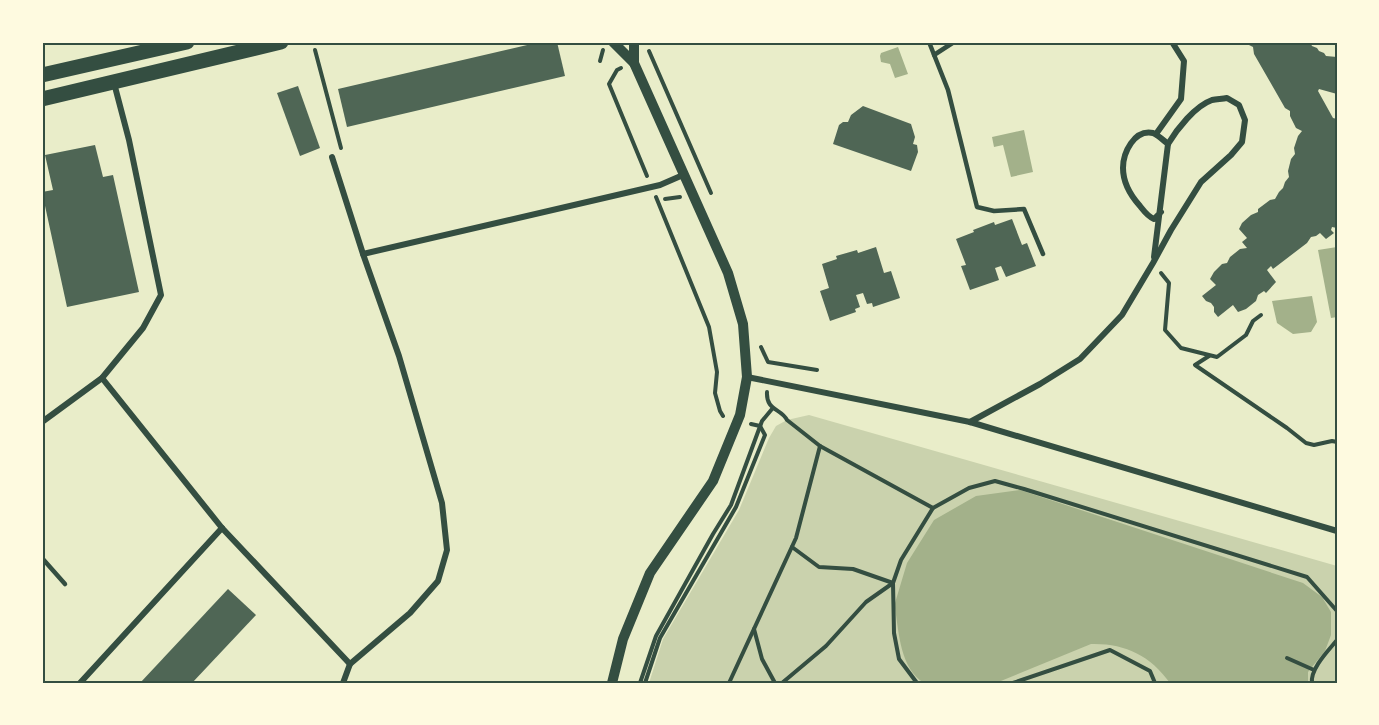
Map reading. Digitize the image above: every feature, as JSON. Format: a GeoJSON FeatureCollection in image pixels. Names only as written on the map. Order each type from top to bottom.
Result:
{"type":"FeatureCollection","features":[{"type":"Feature","properties":{"kind":"main road"},"geometry":{"type":"LineString","coordinates":[[42,75],[187,42]]}},
{"type":"Feature","properties":{"kind":"main road"},"geometry":{"type":"LineString","coordinates":[[42,99],[281,42]]}},
{"type":"Feature","properties":{"kind":"street"},"geometry":{"type":"LineString","coordinates":[[612,683],[623,639],[650,573],[713,481],[737,421],[747,377],[743,324],[728,273],[634,63],[613,42]]}},
{"type":"Feature","properties":{"kind":"street"},"geometry":{"type":"LineString","coordinates":[[634,42],[634,63]]}},
{"type":"Feature","properties":{"kind":"street"},"geometry":{"type":"LineString","coordinates":[[1156,134],[1181,99],[1184,61],[1172,42]]}},
{"type":"Feature","properties":{"kind":"street"},"geometry":{"type":"LineString","coordinates":[[42,422],[102,378],[144,328],[161,295],[129,140],[114,82]]}},
{"type":"Feature","properties":{"kind":"street"},"geometry":{"type":"LineString","coordinates":[[970,422],[1040,384],[1080,359],[1122,315],[1153,263],[1171,230],[1201,182],[1242,142],[1245,120],[1239,105],[1227,98],[1210,101],[1193,113],[1175,131],[1168,144],[1153,263]]}},
{"type":"Feature","properties":{"kind":"street"},"geometry":{"type":"LineString","coordinates":[[1161,212],[1154,219],[1149,217],[1126,185],[1123,168],[1126,149],[1137,137],[1146,132],[1156,134],[1168,144]]}},
{"type":"Feature","properties":{"kind":"street"},"geometry":{"type":"LineString","coordinates":[[332,157],[399,356],[442,503],[447,550],[438,581],[410,613],[350,664],[343,683]]}},
{"type":"Feature","properties":{"kind":"street"},"geometry":{"type":"LineString","coordinates":[[363,254],[652,186],[683,175]]}},
{"type":"Feature","properties":{"kind":"street"},"geometry":{"type":"LineString","coordinates":[[747,377],[970,422],[1337,531]]}},
{"type":"Feature","properties":{"kind":"street"},"geometry":{"type":"LineString","coordinates":[[102,378],[222,528],[350,664]]}},
{"type":"Feature","properties":{"kind":"street"},"geometry":{"type":"LineString","coordinates":[[80,683],[222,528]]}},
{"type":"Feature","properties":{"kind":"lane"},"geometry":{"type":"LineString","coordinates":[[929,42],[948,90],[977,207],[994,211],[1024,209],[1043,254]]}},
{"type":"Feature","properties":{"kind":"lane"},"geometry":{"type":"LineString","coordinates":[[934,55],[954,42]]}},
{"type":"Feature","properties":{"kind":"lane"},"geometry":{"type":"LineString","coordinates":[[42,558],[64,584]]}},
{"type":"Feature","properties":{"kind":"path"},"geometry":{"type":"LineString","coordinates":[[315,50],[340,145]]}},
{"type":"Feature","properties":{"kind":"path"},"geometry":{"type":"LineString","coordinates":[[634,63],[617,69],[609,84],[710,327],[717,372],[715,393],[720,411],[724,417],[760,426],[765,435],[736,507],[660,638],[645,683]]}},
{"type":"Feature","properties":{"kind":"path"},"geometry":{"type":"LineString","coordinates":[[1153,263],[1169,283],[1165,330],[1180,348],[1217,357],[1246,335],[1253,321],[1261,315]]}},
{"type":"Feature","properties":{"kind":"path"},"geometry":{"type":"LineString","coordinates":[[1210,356],[1195,365],[1306,443],[1314,445],[1337,442]]}},
{"type":"Feature","properties":{"kind":"path"},"geometry":{"type":"LineString","coordinates":[[768,362],[770,381],[766,396],[772,409],[784,415],[819,446],[933,508]]}},
{"type":"Feature","properties":{"kind":"path"},"geometry":{"type":"LineString","coordinates":[[640,683],[656,636],[731,505],[762,421],[772,409]]}},
{"type":"Feature","properties":{"kind":"path"},"geometry":{"type":"LineString","coordinates":[[729,683],[796,538],[819,446]]}},
{"type":"Feature","properties":{"kind":"path"},"geometry":{"type":"LineString","coordinates":[[917,683],[899,659],[894,633],[893,583],[901,560],[933,508],[969,488],[995,481],[1307,578],[1337,611]]}},
{"type":"Feature","properties":{"kind":"path"},"geometry":{"type":"LineString","coordinates":[[792,547],[819,567],[853,569],[893,583]]}},
{"type":"Feature","properties":{"kind":"path"},"geometry":{"type":"LineString","coordinates":[[782,683],[826,646],[866,602],[893,583]]}},
{"type":"Feature","properties":{"kind":"path"},"geometry":{"type":"LineString","coordinates":[[754,628],[762,659],[776,683]]}},
{"type":"Feature","properties":{"kind":"path"},"geometry":{"type":"LineString","coordinates":[[1312,683],[1311,677],[1314,670],[1337,640]]}},
{"type":"Feature","properties":{"kind":"path"},"geometry":{"type":"LineString","coordinates":[[1013,683],[1110,650],[1150,671],[1155,683]]}},
{"type":"Feature","properties":{"kind":"path"},"geometry":{"type":"LineString","coordinates":[[1287,658],[1314,670]]}},
{"type":"Feature","properties":{"kind":"path"},"geometry":{"type":"LineString","coordinates":[[1028,683],[1036,675]]}},
{"type":"Feature","properties":{"kind":"shaded area"},"geometry":{"type":"Polygon","coordinates":[[[898,47],[908,74],[895,78],[890,64],[881,62],[880,56],[881,53],[898,47]]]}},
{"type":"Feature","properties":{"kind":"shaded area"},"geometry":{"type":"Polygon","coordinates":[[[1024,130],[1033,172],[1011,177],[1003,145],[994,147],[992,137],[1024,130]]]}},
{"type":"Feature","properties":{"kind":"shaded area"},"geometry":{"type":"Polygon","coordinates":[[[1337,247],[1337,317],[1331,318],[1318,250],[1337,247]]]}},
{"type":"Feature","properties":{"kind":"shaded area"},"geometry":{"type":"Polygon","coordinates":[[[1312,296],[1317,322],[1311,332],[1293,334],[1277,323],[1272,301],[1312,296]]]}},
{"type":"Feature","properties":{"kind":"shaded area"},"geometry":{"type":"Polygon","coordinates":[[[809,415],[1337,566],[1337,683],[649,683],[663,639],[739,510],[776,426],[787,420],[809,415]]]}},
{"type":"Feature","properties":{"kind":"shaded area"},"geometry":{"type":"Polygon","coordinates":[[[1020,490],[1303,583],[1322,597],[1331,612],[1331,635],[1325,651],[1308,672],[1308,683],[1170,683],[1154,665],[1135,653],[1114,646],[1091,644],[996,683],[924,683],[916,676],[905,659],[895,608],[907,563],[934,520],[976,496],[1020,490]]]}},
{"type":"Feature","properties":{"kind":"building"},"geometry":{"type":"Polygon","coordinates":[[[540,42],[557,42],[565,76],[347,127],[338,89],[540,42]]]}},
{"type":"Feature","properties":{"kind":"building"},"geometry":{"type":"Polygon","coordinates":[[[1247,42],[1310,42],[1326,56],[1337,57],[1337,94],[1319,89],[1318,91],[1333,118],[1337,119],[1337,228],[1332,227],[1331,230],[1334,233],[1326,239],[1320,233],[1311,237],[1307,243],[1273,269],[1271,266],[1267,270],[1276,282],[1266,293],[1264,291],[1258,295],[1256,301],[1246,309],[1238,312],[1233,305],[1218,317],[1211,303],[1202,296],[1216,285],[1210,279],[1214,272],[1222,264],[1227,263],[1230,257],[1240,249],[1247,248],[1242,242],[1247,238],[1239,229],[1242,223],[1258,212],[1258,209],[1275,199],[1283,188],[1289,177],[1288,171],[1295,154],[1294,148],[1298,136],[1302,131],[1296,128],[1290,111],[1285,108],[1254,54],[1253,47],[1247,42]]]}},
{"type":"Feature","properties":{"kind":"building"},"geometry":{"type":"Polygon","coordinates":[[[298,86],[320,148],[300,156],[277,93],[298,86]]]}},
{"type":"Feature","properties":{"kind":"building"},"geometry":{"type":"Polygon","coordinates":[[[863,106],[911,124],[915,137],[913,144],[917,145],[918,152],[911,171],[833,144],[839,125],[848,122],[851,115],[863,106]]]}},
{"type":"Feature","properties":{"kind":"building"},"geometry":{"type":"Polygon","coordinates":[[[95,145],[103,177],[113,175],[139,292],[67,307],[42,192],[53,190],[45,155],[95,145]]]}},
{"type":"Feature","properties":{"kind":"building"},"geometry":{"type":"Polygon","coordinates":[[[1012,219],[1022,245],[1027,243],[1036,266],[1006,277],[1001,266],[995,268],[999,280],[970,290],[961,266],[966,265],[956,239],[994,222],[995,225],[1012,219]]]}},
{"type":"Feature","properties":{"kind":"building"},"geometry":{"type":"Polygon","coordinates":[[[876,247],[884,273],[891,271],[900,298],[873,307],[872,303],[867,304],[863,293],[856,295],[860,307],[855,309],[856,312],[830,321],[820,291],[829,288],[822,264],[837,259],[836,256],[857,250],[858,253],[876,247]]]}},
{"type":"Feature","properties":{"kind":"building"},"geometry":{"type":"Polygon","coordinates":[[[228,589],[256,615],[192,683],[140,683],[228,589]]]}}]}
